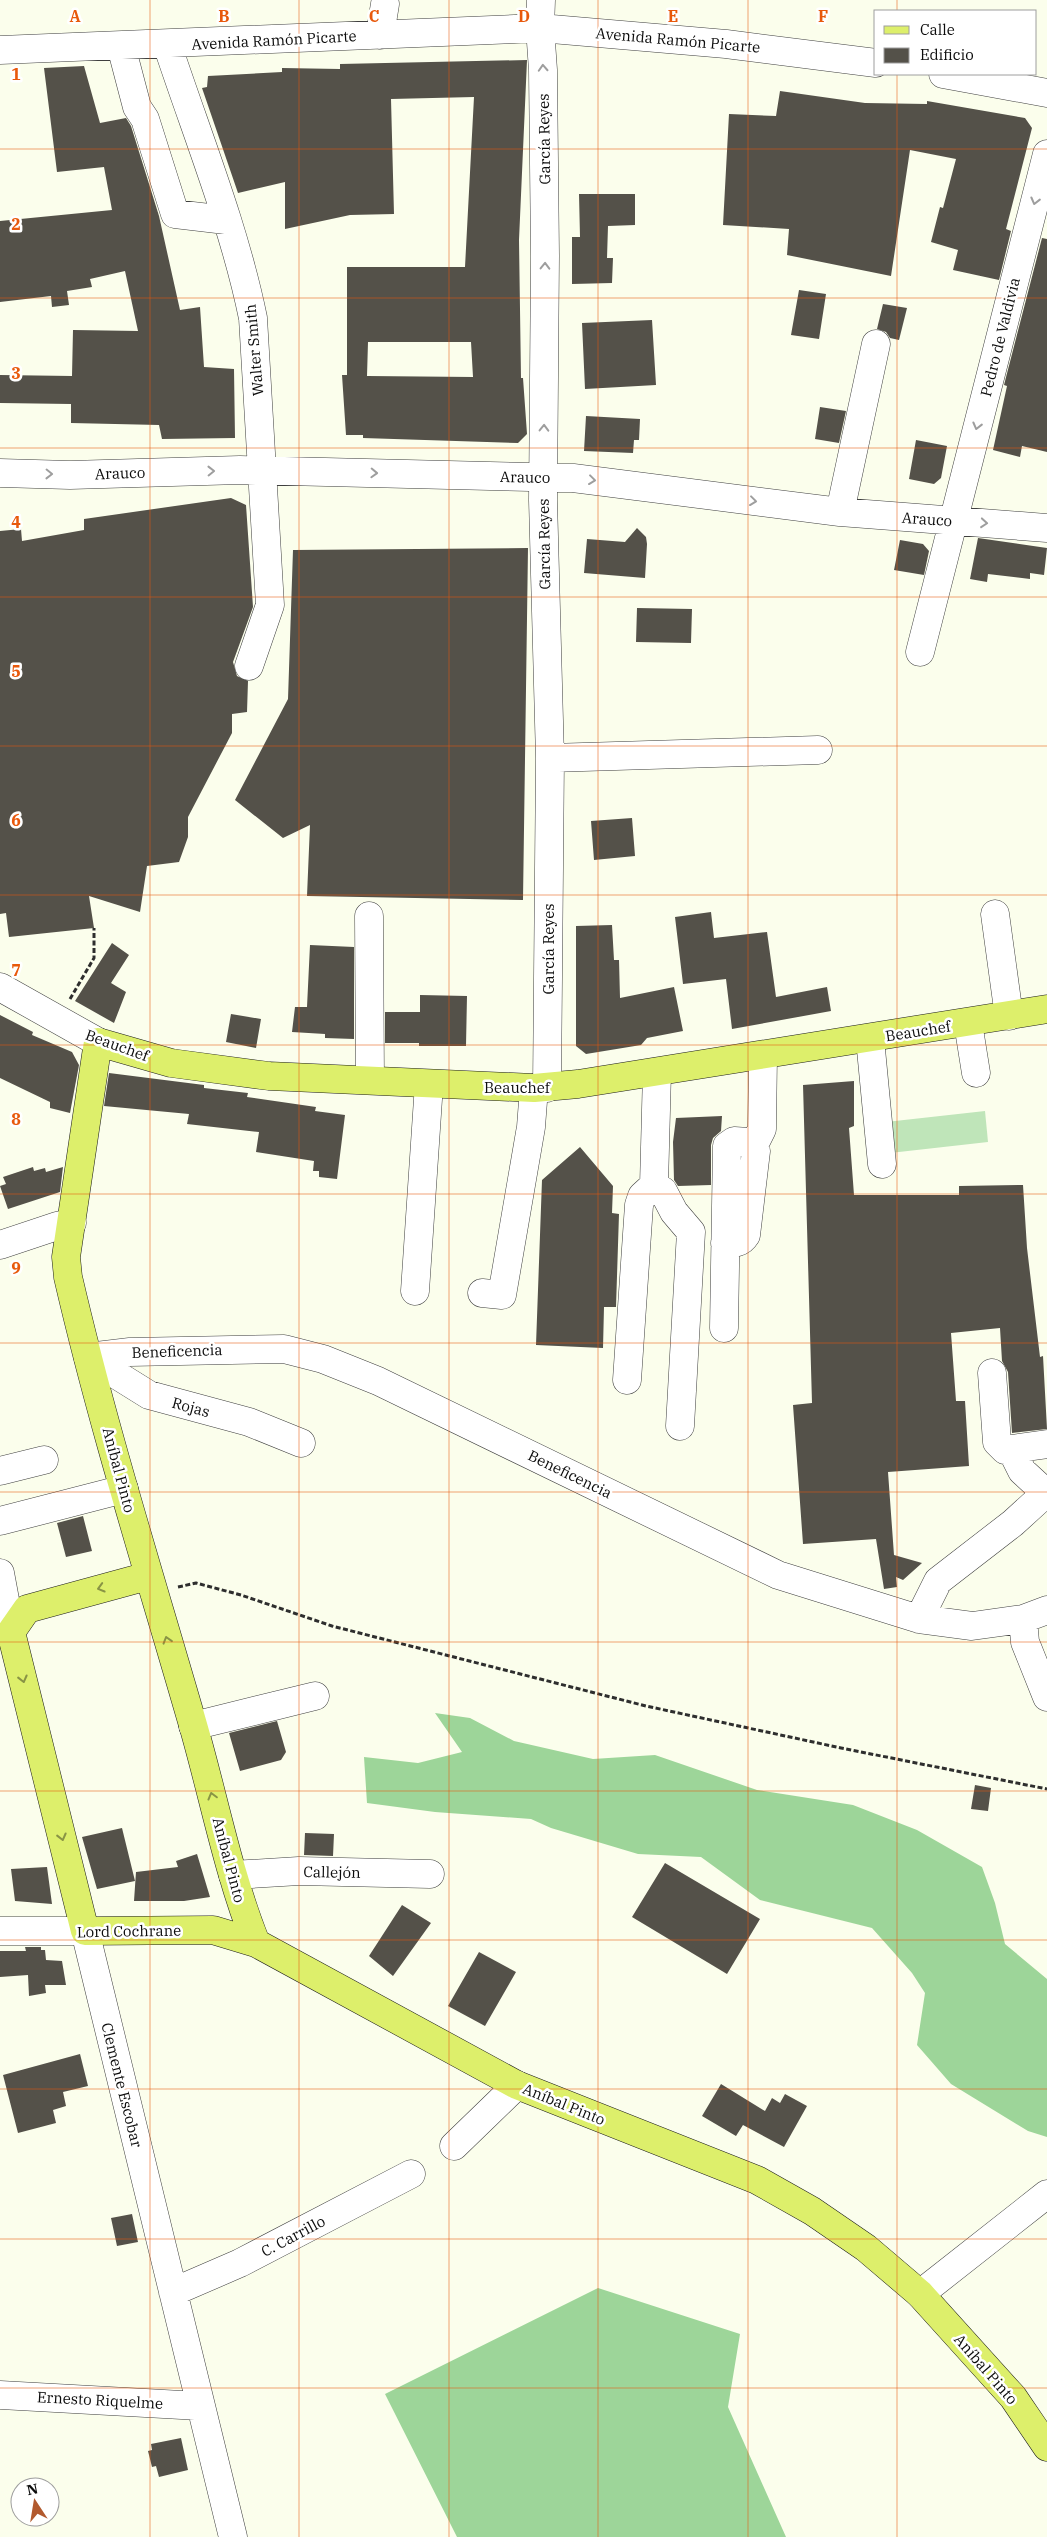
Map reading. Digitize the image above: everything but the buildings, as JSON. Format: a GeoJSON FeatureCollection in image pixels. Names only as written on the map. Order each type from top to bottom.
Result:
{"type":"FeatureCollection","features":[{"type":"Feature","properties":{"kind":"main road","name":"Beauchef"},"geometry":{"type":"LineString","coordinates":[[98,1042],[171,1063],[269,1076],[541,1088],[870,1039],[1047,1009]]}},
{"type":"Feature","properties":{"kind":"main road","name":"Aníbal Pinto"},"geometry":{"type":"LineString","coordinates":[[98,1042],[66,1257],[68,1277],[150,1584],[193,1726],[243,1910],[256,1943],[517,2085],[757,2180],[812,2211],[866,2248],[920,2294],[1012,2398],[1047,2447]]}},
{"type":"Feature","properties":{"kind":"main road"},"geometry":{"type":"LineString","coordinates":[[12,1632],[28,1609],[150,1584]]}},
{"type":"Feature","properties":{"kind":"main road","name":"Clemente Escobar"},"geometry":{"type":"LineString","coordinates":[[12,1632],[84,1932]]}},
{"type":"Feature","properties":{"kind":"main road","name":"Lord Cochrane"},"geometry":{"type":"LineString","coordinates":[[84,1932],[213,1930],[256,1943]]}},
{"type":"Feature","properties":{"kind":"street","name":"García Reyes"},"geometry":{"type":"LineString","coordinates":[[482,1293],[502,1295],[531,1127],[541,1088],[550,758],[543,477],[545,237],[541,0]]}},
{"type":"Feature","properties":{"kind":"street"},"geometry":{"type":"LineString","coordinates":[[380,35],[385,4]]}},
{"type":"Feature","properties":{"kind":"street","name":"Avenida Ramón Picarte"},"geometry":{"type":"LineString","coordinates":[[0,50],[540,28],[734,45],[874,63]]}},
{"type":"Feature","properties":{"kind":"street","name":"Walter Smith"},"geometry":{"type":"LineString","coordinates":[[167,44],[226,220],[246,284],[253,318],[270,605],[249,666]]}},
{"type":"Feature","properties":{"kind":"street"},"geometry":{"type":"LineString","coordinates":[[121,46],[138,107],[145,119],[175,214],[226,220]]}},
{"type":"Feature","properties":{"kind":"street"},"geometry":{"type":"LineString","coordinates":[[948,75],[1047,93]]}},
{"type":"Feature","properties":{"kind":"street","name":"Pedro de Valdivia"},"geometry":{"type":"LineString","coordinates":[[920,652],[1047,154]]}},
{"type":"Feature","properties":{"kind":"street"},"geometry":{"type":"LineString","coordinates":[[840,512],[876,344]]}},
{"type":"Feature","properties":{"kind":"street","name":"Arauco"},"geometry":{"type":"LineString","coordinates":[[0,473],[70,475],[261,470],[574,478],[840,512],[1047,528]]}},
{"type":"Feature","properties":{"kind":"street"},"geometry":{"type":"LineString","coordinates":[[550,758],[818,750]]}},
{"type":"Feature","properties":{"kind":"street"},"geometry":{"type":"LineString","coordinates":[[995,914],[1009,1016]]}},
{"type":"Feature","properties":{"kind":"street"},"geometry":{"type":"LineString","coordinates":[[369,916],[370,1080]]}},
{"type":"Feature","properties":{"kind":"street","name":"Beauchef"},"geometry":{"type":"LineString","coordinates":[[0,987],[98,1042]]}},
{"type":"Feature","properties":{"kind":"street"},"geometry":{"type":"LineString","coordinates":[[968,1023],[976,1072]]}},
{"type":"Feature","properties":{"kind":"street"},"geometry":{"type":"LineString","coordinates":[[870,1039],[882,1164]]}},
{"type":"Feature","properties":{"kind":"street"},"geometry":{"type":"LineString","coordinates":[[724,1328],[725,1243],[736,1243],[743,1240],[746,1234],[756,1151],[754,1145],[762,1129],[763,1055]]}},
{"type":"Feature","properties":{"kind":"street"},"geometry":{"type":"LineString","coordinates":[[627,1380],[639,1205],[642,1196],[654,1185],[657,1072]]}},
{"type":"Feature","properties":{"kind":"street"},"geometry":{"type":"LineString","coordinates":[[415,1291],[429,1084]]}},
{"type":"Feature","properties":{"kind":"street"},"geometry":{"type":"LineString","coordinates":[[654,1185],[663,1191],[674,1212],[690,1232],[680,1426]]}},
{"type":"Feature","properties":{"kind":"street"},"geometry":{"type":"LineString","coordinates":[[0,1245],[57,1226],[72,1223]]}},
{"type":"Feature","properties":{"kind":"street","name":"Beneficencia"},"geometry":{"type":"LineString","coordinates":[[88,1357],[130,1352],[284,1349],[323,1359],[378,1380],[778,1575],[919,1619],[972,1626],[1035,1615]]}},
{"type":"Feature","properties":{"kind":"street","name":"Rojas"},"geometry":{"type":"LineString","coordinates":[[88,1357],[150,1395],[249,1422],[300,1443]]}},
{"type":"Feature","properties":{"kind":"street"},"geometry":{"type":"LineString","coordinates":[[992,1374],[997,1442],[1000,1448],[1011,1449],[1047,1444]]}},
{"type":"Feature","properties":{"kind":"street"},"geometry":{"type":"LineString","coordinates":[[919,1619],[938,1581],[1013,1523],[1047,1492],[1022,1471],[1011,1449]]}},
{"type":"Feature","properties":{"kind":"street"},"geometry":{"type":"LineString","coordinates":[[0,1471],[44,1460]]}},
{"type":"Feature","properties":{"kind":"street"},"geometry":{"type":"LineString","coordinates":[[0,1521],[124,1489]]}},
{"type":"Feature","properties":{"kind":"street","name":"Clemente Escobar"},"geometry":{"type":"LineString","coordinates":[[0,1573],[12,1632]]}},
{"type":"Feature","properties":{"kind":"street"},"geometry":{"type":"LineString","coordinates":[[1035,1615],[1025,1642],[1047,1697]]}},
{"type":"Feature","properties":{"kind":"street"},"geometry":{"type":"LineString","coordinates":[[193,1726],[315,1696]]}},
{"type":"Feature","properties":{"kind":"street","name":"Callejón"},"geometry":{"type":"LineString","coordinates":[[233,1875],[299,1871],[430,1874]]}},
{"type":"Feature","properties":{"kind":"street","name":"Lord Cochrane"},"geometry":{"type":"LineString","coordinates":[[0,1931],[84,1932]]}},
{"type":"Feature","properties":{"kind":"street","name":"Clemente Escobar"},"geometry":{"type":"LineString","coordinates":[[84,1932],[233,2537]]}},
{"type":"Feature","properties":{"kind":"street"},"geometry":{"type":"LineString","coordinates":[[454,2146],[517,2085]]}},
{"type":"Feature","properties":{"kind":"street","name":"C. Carrillo"},"geometry":{"type":"LineString","coordinates":[[173,2292],[240,2264],[411,2174]]}},
{"type":"Feature","properties":{"kind":"street"},"geometry":{"type":"LineString","coordinates":[[920,2294],[1047,2194]]}},
{"type":"Feature","properties":{"kind":"street","name":"Ernesto Riquelme"},"geometry":{"type":"LineString","coordinates":[[0,2395],[200,2406]]}},
{"type":"Feature","properties":{"kind":"path"},"geometry":{"type":"LineString","coordinates":[[66,1006],[94,958],[94,928]]}},
{"type":"Feature","properties":{"kind":"path"},"geometry":{"type":"LineString","coordinates":[[150,1584],[196,1583],[241,1595],[332,1626],[646,1706],[841,1748],[1047,1788]]}},
{"type":"Feature","properties":{"kind":"green space"},"geometry":{"type":"Polygon","coordinates":[[[985,1111],[988,1142],[890,1153],[886,1122],[985,1111]]]}},
{"type":"Feature","properties":{"kind":"green space"},"geometry":{"type":"Polygon","coordinates":[[[435,1713],[470,1718],[514,1741],[593,1759],[655,1755],[757,1790],[853,1805],[917,1830],[982,1867],[995,1903],[1005,1944],[1047,1979],[1047,2137],[1028,2131],[951,2084],[917,2045],[925,1993],[912,1973],[872,1928],[760,1900],[701,1857],[638,1854],[551,1828],[531,1819],[435,1812],[367,1803],[364,1757],[418,1763],[462,1752],[435,1713]]]}},
{"type":"Feature","properties":{"kind":"green space"},"geometry":{"type":"Polygon","coordinates":[[[598,2288],[740,2334],[728,2407],[786,2537],[457,2537],[385,2394],[598,2288]]]}}]}
